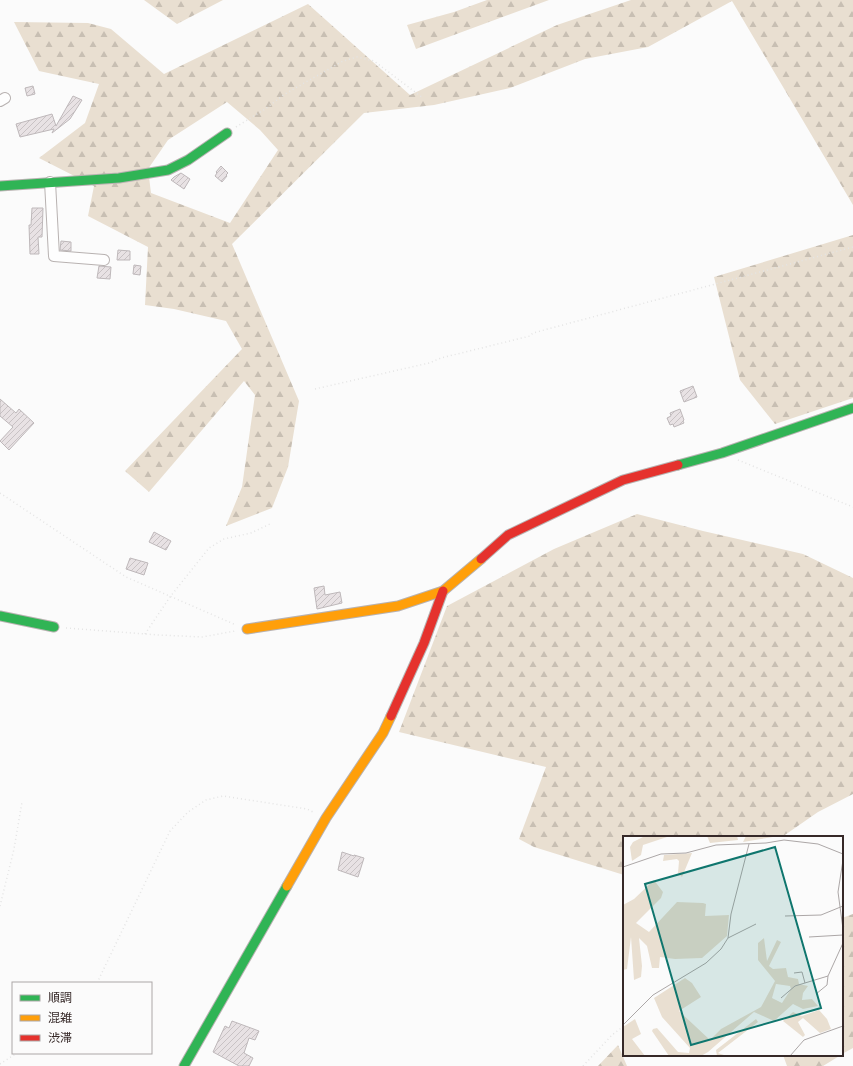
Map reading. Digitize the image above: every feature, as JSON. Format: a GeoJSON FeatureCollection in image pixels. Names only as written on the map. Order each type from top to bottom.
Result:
{"type":"FeatureCollection","features":[{"type":"Feature","properties":{"kind":"street"},"geometry":{"type":"LineString","coordinates":[[0,186],[119,178],[168,170],[188,160],[227,133]]}},
{"type":"Feature","properties":{"kind":"street"},"geometry":{"type":"LineString","coordinates":[[50,182],[54,256],[104,260]]}},
{"type":"Feature","properties":{"kind":"street"},"geometry":{"type":"LineString","coordinates":[[247,629],[398,606],[443,591],[508,535],[623,480],[722,453],[853,408]]}},
{"type":"Feature","properties":{"kind":"street"},"geometry":{"type":"LineString","coordinates":[[184,1066],[326,818],[383,733],[424,643],[443,591]]}},
{"type":"Feature","properties":{"kind":"street"},"geometry":{"type":"LineString","coordinates":[[0,616],[54,627]]}},
{"type":"Feature","properties":{"kind":"path"},"geometry":{"type":"LineString","coordinates":[[227,133],[265,109],[285,94],[343,61],[357,57],[374,61],[423,98]]}},
{"type":"Feature","properties":{"kind":"path"},"geometry":{"type":"LineString","coordinates":[[315,389],[429,363],[441,358],[530,336],[533,333],[853,247]]}},
{"type":"Feature","properties":{"kind":"path"},"geometry":{"type":"LineString","coordinates":[[737,459],[853,507]]}},
{"type":"Feature","properties":{"kind":"path"},"geometry":{"type":"LineString","coordinates":[[0,493],[126,577],[247,629]]}},
{"type":"Feature","properties":{"kind":"path"},"geometry":{"type":"LineString","coordinates":[[145,634],[170,597],[209,548],[224,539],[251,533],[270,524]]}},
{"type":"Feature","properties":{"kind":"path"},"geometry":{"type":"LineString","coordinates":[[54,627],[202,637],[247,629]]}},
{"type":"Feature","properties":{"kind":"path"},"geometry":{"type":"LineString","coordinates":[[98,982],[170,831],[188,812],[206,800],[223,796],[307,809],[326,818]]}},
{"type":"Feature","properties":{"kind":"path"},"geometry":{"type":"LineString","coordinates":[[0,906],[14,849],[22,802]]}},
{"type":"Feature","properties":{"kind":"path"},"geometry":{"type":"LineString","coordinates":[[583,1066],[612,1035],[623,1027]]}},
{"type":"Feature","properties":{"kind":"path"},"geometry":{"type":"LineString","coordinates":[[0,1064],[15,1054]]}},
{"type":"Feature","properties":{"kind":"green space"},"geometry":{"type":"Polygon","coordinates":[[[144,0],[223,0],[177,24],[144,0]]]}},
{"type":"Feature","properties":{"kind":"green space"},"geometry":{"type":"Polygon","coordinates":[[[487,0],[549,0],[416,49],[407,25],[454,12],[487,0]]]}},
{"type":"Feature","properties":{"kind":"green space"},"geometry":{"type":"Polygon","coordinates":[[[631,0],[853,0],[853,205],[732,1],[648,47],[585,59],[510,88],[434,105],[364,113],[232,244],[299,401],[288,467],[272,508],[226,526],[242,487],[255,395],[244,381],[149,492],[125,471],[242,349],[226,321],[174,309],[145,305],[148,247],[88,216],[94,186],[39,158],[85,123],[99,84],[39,71],[14,22],[88,23],[111,29],[164,74],[308,4],[410,95],[557,25],[631,0]],[[227,102],[168,140],[148,169],[151,193],[230,223],[278,150],[260,130],[227,102]]]}},
{"type":"Feature","properties":{"kind":"green space"},"geometry":{"type":"Polygon","coordinates":[[[853,235],[853,398],[775,424],[740,380],[714,277],[853,235]]]}},
{"type":"Feature","properties":{"kind":"green space"},"geometry":{"type":"Polygon","coordinates":[[[637,514],[803,554],[853,578],[853,794],[818,812],[783,836],[623,836],[623,875],[534,847],[519,839],[546,767],[399,732],[447,606],[554,549],[637,514]]]}},
{"type":"Feature","properties":{"kind":"green space"},"geometry":{"type":"Polygon","coordinates":[[[853,914],[853,1048],[843,1053],[843,918],[853,914]]]}},
{"type":"Feature","properties":{"kind":"green space"},"geometry":{"type":"Polygon","coordinates":[[[618,1045],[627,1066],[598,1066],[618,1045]]]}},
{"type":"Feature","properties":{"kind":"green space"},"geometry":{"type":"Polygon","coordinates":[[[783,1056],[839,1056],[823,1066],[787,1066],[783,1056]]]}},
{"type":"Feature","properties":{"kind":"building"},"geometry":{"type":"Polygon","coordinates":[[[33,86],[35,94],[27,96],[25,88],[33,86]]]}},
{"type":"Feature","properties":{"kind":"building"},"geometry":{"type":"Polygon","coordinates":[[[73,96],[82,100],[70,119],[52,133],[54,129],[20,137],[16,124],[52,114],[56,126],[73,96]]]}},
{"type":"Feature","properties":{"kind":"building"},"geometry":{"type":"Polygon","coordinates":[[[221,166],[228,173],[222,182],[215,176],[217,173],[216,172],[221,166]]]}},
{"type":"Feature","properties":{"kind":"building"},"geometry":{"type":"Polygon","coordinates":[[[181,173],[190,179],[184,189],[171,180],[181,173]]]}},
{"type":"Feature","properties":{"kind":"building"},"geometry":{"type":"Polygon","coordinates":[[[32,208],[43,208],[42,237],[38,237],[39,254],[30,254],[29,225],[31,225],[32,208]]]}},
{"type":"Feature","properties":{"kind":"building"},"geometry":{"type":"Polygon","coordinates":[[[61,241],[71,242],[71,251],[60,250],[61,241]]]}},
{"type":"Feature","properties":{"kind":"building"},"geometry":{"type":"Polygon","coordinates":[[[118,250],[130,251],[130,260],[117,260],[118,250]]]}},
{"type":"Feature","properties":{"kind":"building"},"geometry":{"type":"Polygon","coordinates":[[[134,265],[141,266],[140,275],[133,274],[134,265]]]}},
{"type":"Feature","properties":{"kind":"building"},"geometry":{"type":"Polygon","coordinates":[[[99,266],[111,267],[110,279],[97,278],[99,266]]]}},
{"type":"Feature","properties":{"kind":"building"},"geometry":{"type":"Polygon","coordinates":[[[693,386],[697,397],[684,402],[680,391],[693,386]]]}},
{"type":"Feature","properties":{"kind":"building"},"geometry":{"type":"Polygon","coordinates":[[[0,399],[16,413],[19,409],[34,423],[9,450],[0,441],[13,427],[0,416],[0,399]]]}},
{"type":"Feature","properties":{"kind":"building"},"geometry":{"type":"Polygon","coordinates":[[[680,409],[684,423],[674,427],[673,424],[670,425],[667,418],[671,416],[670,413],[680,409]]]}},
{"type":"Feature","properties":{"kind":"building"},"geometry":{"type":"Polygon","coordinates":[[[154,532],[171,541],[166,550],[149,542],[154,532]]]}},
{"type":"Feature","properties":{"kind":"building"},"geometry":{"type":"Polygon","coordinates":[[[130,558],[148,563],[144,575],[126,569],[130,558]]]}},
{"type":"Feature","properties":{"kind":"building"},"geometry":{"type":"Polygon","coordinates":[[[324,586],[325,595],[340,592],[342,603],[317,609],[314,588],[324,586]]]}},
{"type":"Feature","properties":{"kind":"building"},"geometry":{"type":"Polygon","coordinates":[[[342,852],[364,858],[358,877],[338,870],[342,852]]]}},
{"type":"Feature","properties":{"kind":"building"},"geometry":{"type":"Polygon","coordinates":[[[232,1021],[259,1031],[255,1040],[249,1038],[244,1053],[253,1058],[249,1066],[239,1066],[213,1052],[225,1026],[229,1028],[232,1021]]]}},
{"type":"Feature","properties":{"kind":"traffic: fast"},"geometry":{"type":"LineString","coordinates":[[0,186],[119,178],[168,170],[188,160],[227,133]]}},
{"type":"Feature","properties":{"kind":"traffic: fast"},"geometry":{"type":"LineString","coordinates":[[678,465],[722,453],[853,408]]}},
{"type":"Feature","properties":{"kind":"traffic: fast"},"geometry":{"type":"LineString","coordinates":[[0,616],[54,627]]}},
{"type":"Feature","properties":{"kind":"traffic: fast"},"geometry":{"type":"LineString","coordinates":[[184,1066],[287,886]]}},
{"type":"Feature","properties":{"kind":"traffic: slow"},"geometry":{"type":"LineString","coordinates":[[247,629],[398,606],[443,591],[481,559]]}},
{"type":"Feature","properties":{"kind":"traffic: slow"},"geometry":{"type":"LineString","coordinates":[[287,886],[326,818],[383,733],[391,716]]}},
{"type":"Feature","properties":{"kind":"traffic: jam"},"geometry":{"type":"LineString","coordinates":[[481,559],[508,535],[623,480],[678,465]]}},
{"type":"Feature","properties":{"kind":"traffic: jam"},"geometry":{"type":"LineString","coordinates":[[391,716],[424,643],[443,591]]}}]}
